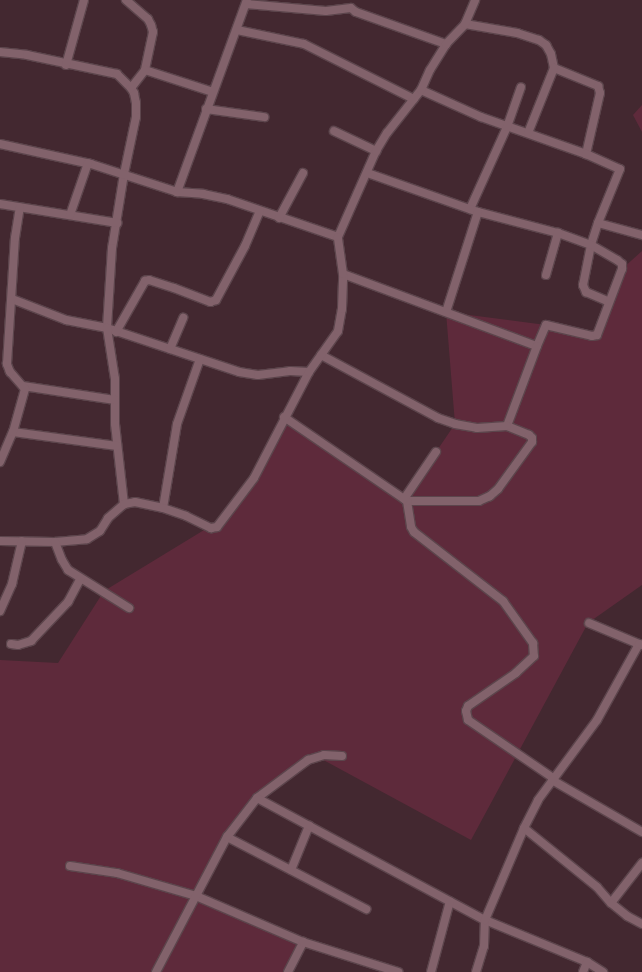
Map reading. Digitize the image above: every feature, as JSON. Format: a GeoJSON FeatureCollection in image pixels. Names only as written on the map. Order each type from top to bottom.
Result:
{"type":"FeatureCollection","features":[{"type":"Feature","properties":{"kind":"street"},"geometry":{"type":"LineString","coordinates":[[66,65],[84,0]]}},
{"type":"Feature","properties":{"kind":"street"},"geometry":{"type":"LineString","coordinates":[[126,0],[148,19],[153,32],[145,70],[131,88]]}},
{"type":"Feature","properties":{"kind":"street"},"geometry":{"type":"LineString","coordinates":[[0,541],[55,542],[87,540],[100,531],[108,518],[124,504],[136,502],[163,508],[186,516],[211,528],[217,527],[254,478],[284,417],[309,372],[338,331],[342,309],[343,274],[338,237],[376,152],[387,133],[421,90],[430,70],[446,44],[465,24],[475,0]]}},
{"type":"Feature","properties":{"kind":"street"},"geometry":{"type":"LineString","coordinates":[[177,192],[206,109],[247,2],[326,10],[351,8],[356,12],[446,44]]}},
{"type":"Feature","properties":{"kind":"street"},"geometry":{"type":"LineString","coordinates":[[465,24],[517,33],[540,40],[546,45],[551,54],[554,68],[528,133]]}},
{"type":"Feature","properties":{"kind":"street"},"geometry":{"type":"LineString","coordinates":[[237,30],[304,44],[414,99]]}},
{"type":"Feature","properties":{"kind":"street"},"geometry":{"type":"LineString","coordinates":[[0,52],[27,55],[66,65],[117,74],[131,88],[136,103],[136,118],[124,174],[112,248],[107,328],[115,379],[116,446],[124,504]]}},
{"type":"Feature","properties":{"kind":"street"},"geometry":{"type":"LineString","coordinates":[[554,68],[585,80],[598,86],[600,89],[586,154]]}},
{"type":"Feature","properties":{"kind":"street"},"geometry":{"type":"LineString","coordinates":[[145,70],[213,92]]}},
{"type":"Feature","properties":{"kind":"street"},"geometry":{"type":"LineString","coordinates":[[470,209],[507,127],[521,87]]}},
{"type":"Feature","properties":{"kind":"street"},"geometry":{"type":"LineString","coordinates":[[421,90],[507,127],[586,154],[620,169],[591,244],[583,285],[586,292],[609,302]]}},
{"type":"Feature","properties":{"kind":"street"},"geometry":{"type":"LineString","coordinates":[[206,109],[264,118]]}},
{"type":"Feature","properties":{"kind":"street"},"geometry":{"type":"LineString","coordinates":[[334,131],[376,152]]}},
{"type":"Feature","properties":{"kind":"street"},"geometry":{"type":"LineString","coordinates":[[0,144],[88,163],[177,192],[203,194],[227,199],[338,237]]}},
{"type":"Feature","properties":{"kind":"street"},"geometry":{"type":"LineString","coordinates":[[70,215],[88,163]]}},
{"type":"Feature","properties":{"kind":"street"},"geometry":{"type":"LineString","coordinates":[[279,218],[302,173]]}},
{"type":"Feature","properties":{"kind":"street"},"geometry":{"type":"LineString","coordinates":[[367,173],[478,212],[558,233],[591,244],[622,264],[622,269],[596,336],[547,325],[537,346],[507,426]]}},
{"type":"Feature","properties":{"kind":"street"},"geometry":{"type":"LineString","coordinates":[[0,204],[117,223]]}},
{"type":"Feature","properties":{"kind":"street"},"geometry":{"type":"LineString","coordinates":[[0,462],[13,432],[24,394],[23,386],[10,372],[7,364],[15,238],[20,207]]}},
{"type":"Feature","properties":{"kind":"street"},"geometry":{"type":"LineString","coordinates":[[116,332],[145,281],[149,280],[174,288],[210,302],[216,300],[242,253],[260,211]]}},
{"type":"Feature","properties":{"kind":"street"},"geometry":{"type":"LineString","coordinates":[[446,312],[478,212]]}},
{"type":"Feature","properties":{"kind":"street"},"geometry":{"type":"LineString","coordinates":[[598,223],[642,235]]}},
{"type":"Feature","properties":{"kind":"street"},"geometry":{"type":"LineString","coordinates":[[546,275],[558,233]]}},
{"type":"Feature","properties":{"kind":"street"},"geometry":{"type":"LineString","coordinates":[[343,274],[537,346]]}},
{"type":"Feature","properties":{"kind":"street"},"geometry":{"type":"LineString","coordinates":[[12,299],[66,320],[107,328],[239,372],[258,375],[290,371],[309,372]]}},
{"type":"Feature","properties":{"kind":"street"},"geometry":{"type":"LineString","coordinates":[[170,349],[183,318]]}},
{"type":"Feature","properties":{"kind":"street"},"geometry":{"type":"LineString","coordinates":[[284,417],[406,500],[479,501],[490,496],[524,455],[532,442],[532,438],[529,435],[507,426],[477,428],[455,424],[438,418],[321,355]]}},
{"type":"Feature","properties":{"kind":"street"},"geometry":{"type":"LineString","coordinates":[[163,508],[177,424],[200,359]]}},
{"type":"Feature","properties":{"kind":"street"},"geometry":{"type":"LineString","coordinates":[[23,386],[115,400]]}},
{"type":"Feature","properties":{"kind":"street"},"geometry":{"type":"LineString","coordinates":[[13,432],[116,446]]}},
{"type":"Feature","properties":{"kind":"street"},"geometry":{"type":"LineString","coordinates":[[436,452],[406,500],[411,527],[414,532],[503,601],[533,643],[534,656],[516,673],[468,706],[466,711],[468,720],[553,779],[642,832]]}},
{"type":"Feature","properties":{"kind":"street"},"geometry":{"type":"LineString","coordinates":[[0,611],[12,584],[22,541]]}},
{"type":"Feature","properties":{"kind":"street"},"geometry":{"type":"LineString","coordinates":[[55,542],[62,560],[68,570],[80,579],[104,591],[129,608]]}},
{"type":"Feature","properties":{"kind":"street"},"geometry":{"type":"LineString","coordinates":[[11,644],[18,645],[31,641],[68,602],[80,579]]}},
{"type":"Feature","properties":{"kind":"street"},"geometry":{"type":"LineString","coordinates":[[476,972],[484,946],[485,920],[532,810],[597,720],[640,644],[588,623]]}},
{"type":"Feature","properties":{"kind":"street"},"geometry":{"type":"LineString","coordinates":[[156,972],[227,837],[257,798],[308,760],[324,755],[342,756]]}},
{"type":"Feature","properties":{"kind":"street"},"geometry":{"type":"LineString","coordinates":[[257,798],[485,920],[587,962],[603,972]]}},
{"type":"Feature","properties":{"kind":"street"},"geometry":{"type":"LineString","coordinates":[[291,870],[309,826]]}},
{"type":"Feature","properties":{"kind":"street"},"geometry":{"type":"LineString","coordinates":[[524,828],[591,882],[611,903],[627,916],[642,924]]}},
{"type":"Feature","properties":{"kind":"street"},"geometry":{"type":"LineString","coordinates":[[227,837],[366,909]]}},
{"type":"Feature","properties":{"kind":"street"},"geometry":{"type":"LineString","coordinates":[[611,903],[641,865]]}},
{"type":"Feature","properties":{"kind":"street"},"geometry":{"type":"LineString","coordinates":[[70,866],[117,873],[196,896],[303,942],[398,972]]}},
{"type":"Feature","properties":{"kind":"street"},"geometry":{"type":"LineString","coordinates":[[432,972],[450,901]]}},
{"type":"Feature","properties":{"kind":"street"},"geometry":{"type":"LineString","coordinates":[[288,972],[303,942]]}},
{"type":"Feature","properties":{"kind":"street"},"geometry":{"type":"LineString","coordinates":[[583,972],[587,962]]}},
{"type":"Feature","properties":{"kind":"shaded area"},"geometry":{"type":"Polygon","coordinates":[[[642,105],[642,132],[633,115],[642,105]]]}},
{"type":"Feature","properties":{"kind":"shaded area"},"geometry":{"type":"Polygon","coordinates":[[[642,251],[642,585],[588,623],[471,840],[316,756],[257,798],[227,837],[196,896],[306,942],[293,972],[0,972],[0,660],[58,663],[104,591],[227,516],[284,417],[404,499],[455,424],[446,312],[546,325],[592,336],[622,269],[642,251]]]}}]}
